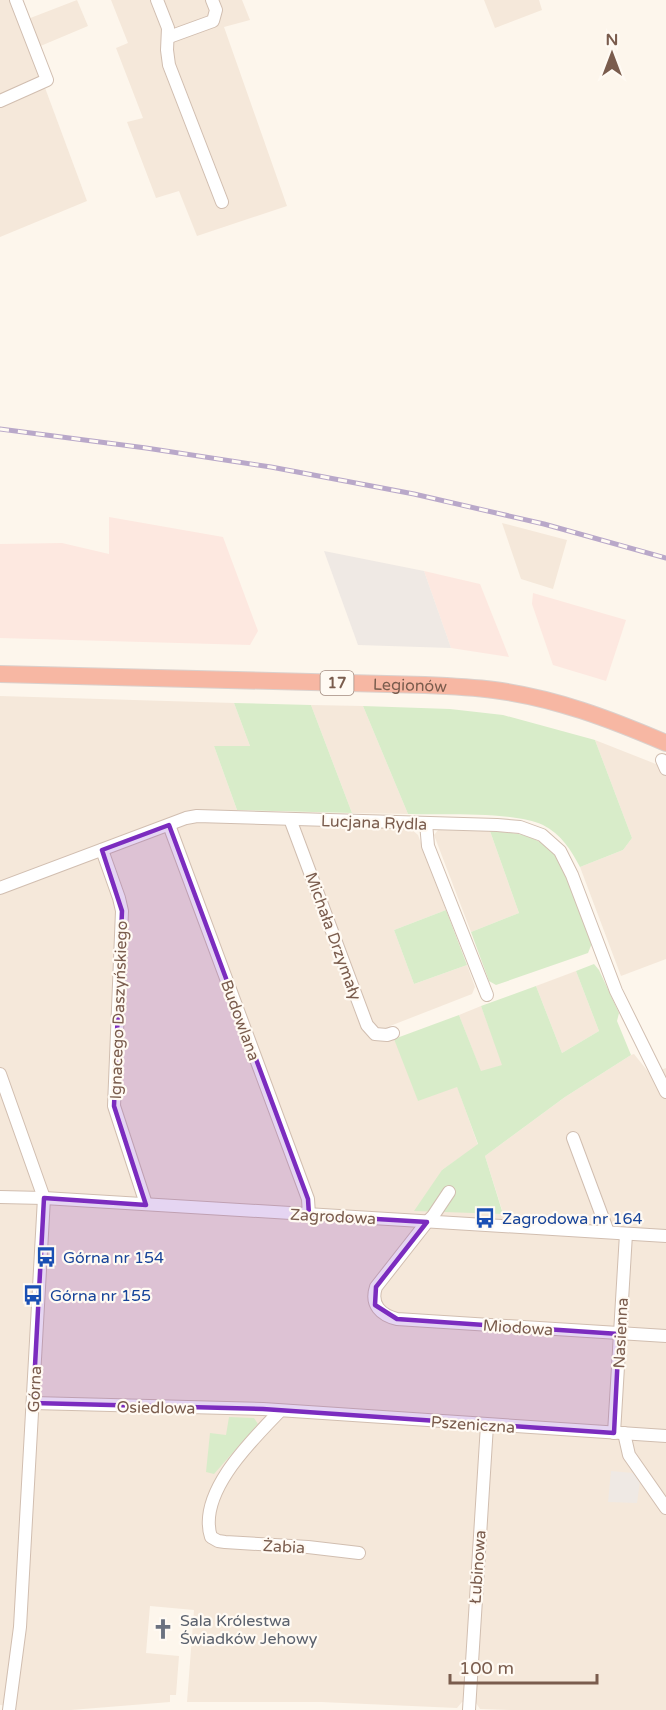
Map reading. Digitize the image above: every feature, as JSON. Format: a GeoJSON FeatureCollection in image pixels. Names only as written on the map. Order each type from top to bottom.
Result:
{"type":"FeatureCollection","features":[{"type":"Feature","properties":{"kind":"highway","name":"Legionów"},"geometry":{"type":"LineString","coordinates":[[0,674],[482,688],[521,694],[583,710],[666,743]]}},
{"type":"Feature","properties":{"kind":"street"},"geometry":{"type":"LineString","coordinates":[[0,100],[46,80],[16,0]]}},
{"type":"Feature","properties":{"kind":"street"},"geometry":{"type":"LineString","coordinates":[[157,0],[168,28],[169,65],[222,202]]}},
{"type":"Feature","properties":{"kind":"street"},"geometry":{"type":"LineString","coordinates":[[169,37],[213,21],[216,10],[212,0]]}},
{"type":"Feature","properties":{"kind":"street","name":"Lucjana Rydla"},"geometry":{"type":"LineString","coordinates":[[0,888],[197,816],[509,825],[531,830],[552,842],[567,862],[601,953],[666,1092]]}},
{"type":"Feature","properties":{"kind":"street","name":"Michała Drzymały"},"geometry":{"type":"LineString","coordinates":[[290,819],[367,1025],[375,1034],[393,1033]]}},
{"type":"Feature","properties":{"kind":"street"},"geometry":{"type":"LineString","coordinates":[[426,823],[428,846],[487,995]]}},
{"type":"Feature","properties":{"kind":"street","name":"Budowlana"},"geometry":{"type":"LineString","coordinates":[[170,825],[308,1199],[309,1215]]}},
{"type":"Feature","properties":{"kind":"street","name":"Ignacego Daszyńskiego"},"geometry":{"type":"LineString","coordinates":[[102,850],[122,910],[114,1106],[146,1204]]}},
{"type":"Feature","properties":{"kind":"street","name":"Górna"},"geometry":{"type":"LineString","coordinates":[[0,1074],[44,1198],[20,1627],[9,1710]]}},
{"type":"Feature","properties":{"kind":"street"},"geometry":{"type":"LineString","coordinates":[[573,1138],[608,1233]]}},
{"type":"Feature","properties":{"kind":"street"},"geometry":{"type":"LineString","coordinates":[[427,1222],[449,1192]]}},
{"type":"Feature","properties":{"kind":"street","name":"Zagrodowa"},"geometry":{"type":"LineString","coordinates":[[0,1197],[666,1236]]}},
{"type":"Feature","properties":{"kind":"street","name":"Miodowa"},"geometry":{"type":"LineString","coordinates":[[427,1222],[376,1287],[375,1305],[381,1312],[397,1319],[666,1336]]}},
{"type":"Feature","properties":{"kind":"street","name":"Nasienna"},"geometry":{"type":"LineString","coordinates":[[619,1433],[619,1334],[626,1234]]}},
{"type":"Feature","properties":{"kind":"street","name":"Osiedlowa"},"geometry":{"type":"LineString","coordinates":[[33,1403],[280,1411]]}},
{"type":"Feature","properties":{"kind":"street","name":"Pszeniczna"},"geometry":{"type":"LineString","coordinates":[[280,1411],[666,1436]]}},
{"type":"Feature","properties":{"kind":"street","name":"Żabia"},"geometry":{"type":"LineString","coordinates":[[280,1411],[220,1481],[212,1501],[208,1528],[211,1537],[225,1542],[308,1547],[359,1553]]}},
{"type":"Feature","properties":{"kind":"street","name":"Łubinowa"},"geometry":{"type":"LineString","coordinates":[[469,1710],[487,1425]]}},
{"type":"Feature","properties":{"kind":"street"},"geometry":{"type":"LineString","coordinates":[[619,1433],[629,1455],[666,1508]]}},
{"type":"Feature","properties":{"kind":"highlighted area"},"geometry":{"type":"Polygon","coordinates":[[[169,825],[308,1199],[309,1215],[427,1222],[376,1287],[375,1305],[397,1319],[619,1334],[614,1433],[263,1409],[33,1403],[44,1198],[146,1205],[114,1106],[122,911],[102,850],[169,825]]]}},
{"type":"Feature","properties":{"kind":"shaded area"},"geometry":{"type":"Polygon","coordinates":[[[0,0],[11,0],[20,22],[77,0],[88,26],[31,50],[87,201],[0,237],[0,0]]]}},
{"type":"Feature","properties":{"kind":"shaded area"},"geometry":{"type":"Polygon","coordinates":[[[111,0],[242,0],[250,20],[224,27],[287,206],[197,236],[179,191],[156,198],[127,122],[143,118],[116,48],[128,43],[111,0]]]}},
{"type":"Feature","properties":{"kind":"shaded area"},"geometry":{"type":"Polygon","coordinates":[[[484,0],[539,0],[542,10],[495,28],[484,0]]]}},
{"type":"Feature","properties":{"kind":"shaded area"},"geometry":{"type":"Polygon","coordinates":[[[109,517],[223,537],[258,631],[250,645],[0,638],[0,544],[62,543],[109,554],[109,517]]]}},
{"type":"Feature","properties":{"kind":"shaded area"},"geometry":{"type":"Polygon","coordinates":[[[502,523],[567,540],[553,589],[521,579],[502,523]]]}},
{"type":"Feature","properties":{"kind":"shaded area"},"geometry":{"type":"Polygon","coordinates":[[[324,551],[424,571],[451,648],[358,645],[324,551]]]}},
{"type":"Feature","properties":{"kind":"shaded area"},"geometry":{"type":"Polygon","coordinates":[[[424,571],[480,584],[509,657],[451,648],[424,571]]]}},
{"type":"Feature","properties":{"kind":"shaded area"},"geometry":{"type":"Polygon","coordinates":[[[533,593],[626,620],[606,681],[553,665],[532,604],[533,593]]]}},
{"type":"Feature","properties":{"kind":"shaded area"},"geometry":{"type":"Polygon","coordinates":[[[0,696],[234,703],[250,746],[214,746],[242,824],[411,829],[418,835],[446,910],[394,930],[414,984],[467,965],[475,987],[472,994],[390,1026],[418,1100],[457,1086],[478,1145],[442,1170],[503,1213],[485,1156],[565,1097],[631,1055],[634,1054],[650,1074],[666,1068],[666,1710],[480,1709],[476,1703],[462,1702],[457,1708],[321,1702],[187,1702],[194,1610],[150,1606],[146,1653],[179,1656],[176,1695],[170,1695],[170,1702],[71,1710],[16,1710],[15,1706],[0,1705],[0,696]]]}},
{"type":"Feature","properties":{"kind":"shaded area"},"geometry":{"type":"Polygon","coordinates":[[[311,705],[363,706],[408,814],[352,813],[311,705]]]}},
{"type":"Feature","properties":{"kind":"shaded area"},"geometry":{"type":"Polygon","coordinates":[[[595,740],[666,768],[666,959],[621,976],[580,867],[623,850],[632,838],[595,740]]]}},
{"type":"Feature","properties":{"kind":"shaded area"},"geometry":{"type":"Polygon","coordinates":[[[438,830],[490,831],[519,913],[471,932],[434,835],[438,830]]]}},
{"type":"Feature","properties":{"kind":"shaded area"},"geometry":{"type":"Polygon","coordinates":[[[576,971],[599,1031],[562,1053],[536,986],[576,971]]]}},
{"type":"Feature","properties":{"kind":"shaded area"},"geometry":{"type":"Polygon","coordinates":[[[481,1006],[503,1065],[481,1072],[459,1015],[481,1006]]]}},
{"type":"Feature","properties":{"kind":"shaded area"},"geometry":{"type":"Polygon","coordinates":[[[611,1471],[633,1473],[640,1481],[637,1503],[608,1502],[611,1471]]]}},
{"type":"Feature","properties":{"kind":"green space"},"geometry":{"type":"Polygon","coordinates":[[[234,703],[311,705],[352,813],[237,810],[214,746],[250,746],[234,703]]]}},
{"type":"Feature","properties":{"kind":"green space"},"geometry":{"type":"Polygon","coordinates":[[[363,706],[450,709],[503,715],[595,740],[632,838],[623,850],[580,867],[560,838],[543,825],[497,816],[408,814],[363,706]]]}},
{"type":"Feature","properties":{"kind":"green space"},"geometry":{"type":"Polygon","coordinates":[[[490,831],[528,836],[543,844],[559,859],[592,943],[588,953],[496,985],[489,981],[471,932],[519,913],[490,831]]]}},
{"type":"Feature","properties":{"kind":"green space"},"geometry":{"type":"Polygon","coordinates":[[[446,910],[467,965],[414,984],[394,930],[446,910]]]}},
{"type":"Feature","properties":{"kind":"green space"},"geometry":{"type":"Polygon","coordinates":[[[594,964],[619,1013],[617,1021],[631,1055],[565,1097],[485,1156],[503,1214],[414,1211],[442,1170],[478,1144],[457,1087],[418,1101],[394,1039],[459,1015],[481,1071],[502,1065],[481,1006],[536,986],[562,1053],[599,1031],[576,971],[594,964]]]}},
{"type":"Feature","properties":{"kind":"green space"},"geometry":{"type":"Polygon","coordinates":[[[229,1417],[254,1418],[258,1424],[214,1474],[206,1472],[210,1433],[226,1435],[229,1417]]]}},
{"type":"Feature","properties":{"kind":"railway"},"geometry":{"type":"LineString","coordinates":[[0,429],[271,467],[414,494],[544,524],[666,558]]}},
{"type":"Feature","properties":{"kind":"place","name":"Zagrodowa nr 164"},"geometry":{"type":"Point","coordinates":[485,1218]}},
{"type":"Feature","properties":{"kind":"place","name":"Górna nr 154"},"geometry":{"type":"Point","coordinates":[46,1257]}},
{"type":"Feature","properties":{"kind":"place","name":"Górna nr 155"},"geometry":{"type":"Point","coordinates":[33,1295]}},
{"type":"Feature","properties":{"kind":"place","name":"Sala Królestwa Świadków Jehowy"},"geometry":{"type":"Point","coordinates":[163,1629]}}]}
